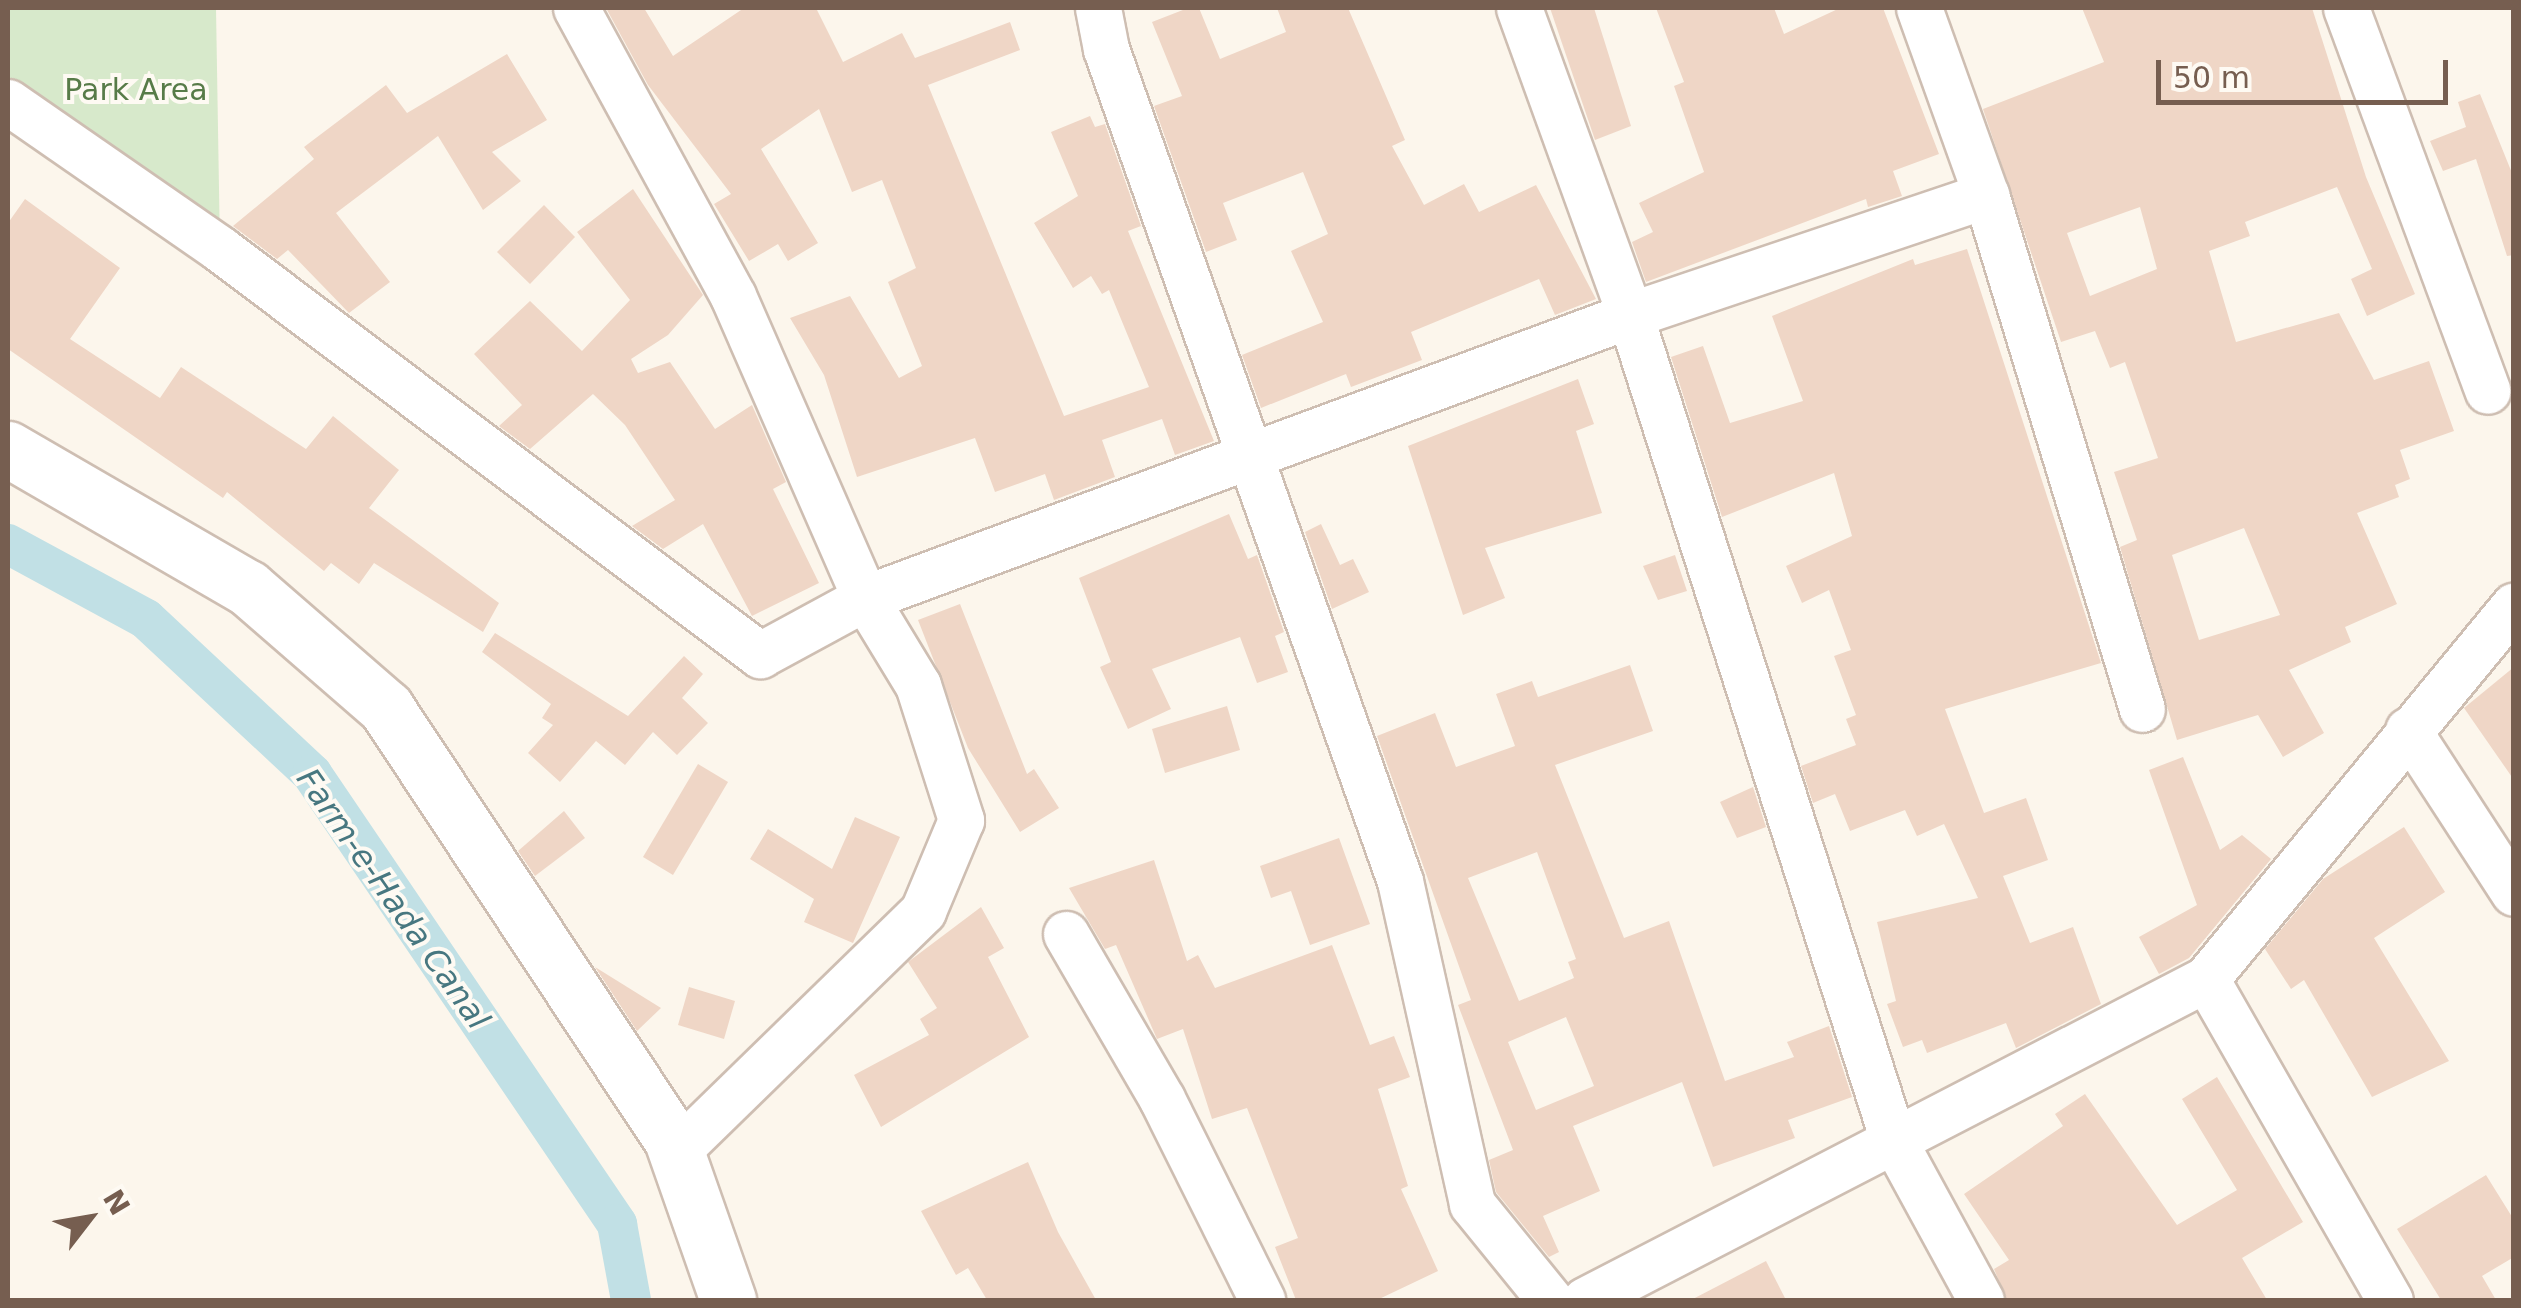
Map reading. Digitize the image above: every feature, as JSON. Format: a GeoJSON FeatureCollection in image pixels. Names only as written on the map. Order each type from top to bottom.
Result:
{"type":"FeatureCollection","features":[{"type":"Feature","properties":{"kind":"street"},"geometry":{"type":"LineString","coordinates":[[576,8],[733,296],[865,598],[918,685],[961,820],[923,911],[676,1152]]}},
{"type":"Feature","properties":{"kind":"street"},"geometry":{"type":"LineString","coordinates":[[1098,8],[1248,456],[1400,880],[1472,1204],[1550,1300]]}},
{"type":"Feature","properties":{"kind":"street"},"geometry":{"type":"LineString","coordinates":[[1519,8],[1630,314],[1892,1138],[1982,1300]]}},
{"type":"Feature","properties":{"kind":"street"},"geometry":{"type":"LineString","coordinates":[[1919,8],[1986,195],[2142,709]]}},
{"type":"Feature","properties":{"kind":"street"},"geometry":{"type":"LineString","coordinates":[[2346,8],[2488,391]]}},
{"type":"Feature","properties":{"kind":"street"},"geometry":{"type":"LineString","coordinates":[[8,102],[220,249],[760,655],[865,598],[1630,314],[1986,195]]}},
{"type":"Feature","properties":{"kind":"street"},"geometry":{"type":"LineString","coordinates":[[8,449],[248,588],[386,708],[676,1152],[728,1300]]}},
{"type":"Feature","properties":{"kind":"street"},"geometry":{"type":"LineString","coordinates":[[1585,1300],[2206,979],[2514,606]]}},
{"type":"Feature","properties":{"kind":"street"},"geometry":{"type":"LineString","coordinates":[[2408,730],[2514,893]]}},
{"type":"Feature","properties":{"kind":"street"},"geometry":{"type":"LineString","coordinates":[[1066,934],[1162,1099],[1262,1300]]}},
{"type":"Feature","properties":{"kind":"street"},"geometry":{"type":"LineString","coordinates":[[2206,979],[2390,1300]]}},
{"type":"Feature","properties":{"kind":"green space","name":"Park Area"},"geometry":{"type":"Polygon","coordinates":[[[8,8],[216,8],[220,249],[8,102],[8,8]]]}},
{"type":"Feature","properties":{"kind":"building"},"geometry":{"type":"Polygon","coordinates":[[[606,8],[644,8],[673,56],[744,8],[816,8],[843,62],[902,33],[915,58],[1010,22],[1020,50],[928,85],[1064,416],[1149,387],[1109,290],[1102,294],[1091,276],[1073,288],[1034,223],[1078,196],[1051,132],[1090,116],[1095,127],[1105,124],[1141,226],[1128,231],[1214,441],[1175,455],[1162,419],[1102,440],[1115,477],[1054,500],[1045,474],[995,492],[975,438],[857,477],[824,375],[790,318],[850,296],[899,378],[922,366],[888,282],[916,268],[882,180],[852,192],[819,109],[761,149],[818,243],[788,261],[778,244],[749,261],[714,204],[731,194],[648,85],[606,8]]]}},
{"type":"Feature","properties":{"kind":"building"},"geometry":{"type":"Polygon","coordinates":[[[1188,8],[1199,8],[1220,59],[1286,32],[1277,8],[1348,8],[1405,140],[1392,146],[1424,205],[1464,184],[1479,212],[1536,185],[1596,299],[1555,315],[1539,279],[1411,332],[1422,360],[1351,387],[1346,374],[1261,408],[1242,355],[1323,322],[1291,251],[1328,234],[1303,172],[1223,203],[1237,240],[1206,252],[1154,106],[1182,96],[1152,22],[1188,8]]]}},
{"type":"Feature","properties":{"kind":"building"},"geometry":{"type":"Polygon","coordinates":[[[1550,8],[1594,8],[1631,126],[1595,140],[1550,8]]]}},
{"type":"Feature","properties":{"kind":"building"},"geometry":{"type":"Polygon","coordinates":[[[1656,8],[1774,8],[1784,34],[1840,8],[1883,8],[1939,154],[1893,171],[1902,196],[1868,207],[1866,199],[1646,282],[1632,242],[1653,232],[1639,203],[1704,172],[1674,86],[1684,82],[1656,8]]]}},
{"type":"Feature","properties":{"kind":"building"},"geometry":{"type":"Polygon","coordinates":[[[2082,8],[2312,8],[2366,177],[2415,294],[2367,316],[2351,279],[2372,269],[2337,187],[2245,222],[2250,236],[2209,251],[2236,342],[2339,313],[2374,380],[2429,361],[2454,431],[2400,450],[2410,479],[2395,485],[2399,497],[2357,513],[2397,604],[2345,627],[2351,642],[2289,670],[2324,733],[2283,757],[2258,715],[2177,740],[2120,547],[2137,540],[2114,472],[2158,458],[2125,362],[2110,368],[2095,331],[2061,342],[1983,109],[2104,62],[2082,8]],[[2140,207],[2067,233],[2090,296],[2157,269],[2140,207]],[[2244,528],[2172,555],[2199,640],[2280,615],[2244,528]]]}},
{"type":"Feature","properties":{"kind":"building"},"geometry":{"type":"Polygon","coordinates":[[[507,54],[547,120],[492,152],[521,181],[483,210],[438,136],[336,213],[390,282],[349,313],[288,250],[277,259],[233,226],[314,159],[304,147],[386,85],[407,113],[507,54]]]}},
{"type":"Feature","properties":{"kind":"building"},"geometry":{"type":"Polygon","coordinates":[[[2480,94],[2514,178],[2514,255],[2507,256],[2476,159],[2443,171],[2430,141],[2466,127],[2458,102],[2480,94]]]}},
{"type":"Feature","properties":{"kind":"building"},"geometry":{"type":"Polygon","coordinates":[[[633,189],[703,295],[668,335],[631,359],[638,373],[670,362],[715,429],[752,405],[786,482],[773,489],[819,583],[752,616],[703,524],[663,549],[632,526],[675,500],[625,425],[593,394],[530,449],[499,426],[522,405],[474,354],[530,301],[582,351],[630,300],[577,232],[633,189]]]}},
{"type":"Feature","properties":{"kind":"building"},"geometry":{"type":"Polygon","coordinates":[[[25,199],[120,268],[70,339],[160,398],[181,367],[306,449],[333,416],[399,470],[369,508],[499,603],[483,632],[374,563],[359,584],[331,563],[324,571],[227,492],[223,498],[8,349],[8,223],[25,199]]]}},
{"type":"Feature","properties":{"kind":"building"},"geometry":{"type":"Polygon","coordinates":[[[544,205],[575,237],[530,284],[497,252],[544,205]]]}},
{"type":"Feature","properties":{"kind":"building"},"geometry":{"type":"Polygon","coordinates":[[[1967,249],[2101,663],[1945,709],[1984,813],[2026,798],[2048,860],[2003,876],[2030,943],[2073,927],[2101,1004],[2016,1048],[2006,1023],[1927,1053],[1922,1040],[1903,1047],[1887,1004],[1896,1001],[1877,922],[1978,898],[1944,824],[1917,836],[1905,810],[1850,831],[1835,794],[1813,803],[1801,766],[1856,745],[1846,719],[1856,715],[1834,656],[1851,650],[1829,590],[1802,603],[1786,566],[1852,536],[1834,473],[1722,517],[1671,357],[1703,346],[1730,423],[1803,401],[1772,316],[1913,259],[1915,265],[1967,249]]]}},
{"type":"Feature","properties":{"kind":"building"},"geometry":{"type":"Polygon","coordinates":[[[1578,379],[1594,424],[1576,431],[1602,513],[1485,548],[1505,598],[1463,615],[1408,446],[1578,379]]]}},
{"type":"Feature","properties":{"kind":"building"},"geometry":{"type":"Polygon","coordinates":[[[1229,514],[1248,559],[1257,555],[1284,632],[1275,636],[1288,672],[1257,683],[1240,637],[1152,669],[1171,709],[1128,729],[1100,667],[1111,662],[1079,578],[1229,514]]]}},
{"type":"Feature","properties":{"kind":"building"},"geometry":{"type":"Polygon","coordinates":[[[1321,524],[1340,565],[1353,559],[1369,592],[1332,609],[1305,532],[1321,524]]]}},
{"type":"Feature","properties":{"kind":"building"},"geometry":{"type":"Polygon","coordinates":[[[1675,555],[1687,591],[1658,600],[1643,566],[1675,555]]]}},
{"type":"Feature","properties":{"kind":"building"},"geometry":{"type":"Polygon","coordinates":[[[960,604],[1027,774],[1034,769],[1059,808],[1020,832],[968,748],[918,620],[960,604]]]}},
{"type":"Feature","properties":{"kind":"building"},"geometry":{"type":"Polygon","coordinates":[[[495,633],[628,716],[684,656],[703,674],[682,698],[708,723],[677,755],[653,732],[625,765],[596,741],[560,782],[528,753],[553,725],[542,718],[551,704],[482,652],[495,633]]]}},
{"type":"Feature","properties":{"kind":"building"},"geometry":{"type":"Polygon","coordinates":[[[1630,665],[1653,731],[1555,765],[1624,938],[1669,921],[1725,1081],[1794,1057],[1787,1042],[1829,1026],[1852,1097],[1788,1120],[1795,1138],[1713,1167],[1682,1082],[1573,1126],[1600,1191],[1543,1216],[1559,1252],[1549,1257],[1496,1192],[1489,1160],[1513,1150],[1458,1005],[1471,1000],[1377,736],[1435,713],[1456,767],[1515,746],[1496,694],[1532,681],[1538,697],[1630,665]],[[1537,852],[1468,878],[1519,1001],[1574,978],[1568,962],[1576,959],[1537,852]],[[1566,1017],[1508,1042],[1536,1110],[1594,1086],[1566,1017]]]}},
{"type":"Feature","properties":{"kind":"building"},"geometry":{"type":"Polygon","coordinates":[[[2514,667],[2514,780],[2464,708],[2514,667]]]}},
{"type":"Feature","properties":{"kind":"building"},"geometry":{"type":"Polygon","coordinates":[[[1227,706],[1240,750],[1165,773],[1152,729],[1227,706]]]}},
{"type":"Feature","properties":{"kind":"building"},"geometry":{"type":"Polygon","coordinates":[[[2183,757],[2220,850],[2242,835],[2271,859],[2189,958],[2159,974],[2139,937],[2197,905],[2149,770],[2183,757]]]}},
{"type":"Feature","properties":{"kind":"building"},"geometry":{"type":"Polygon","coordinates":[[[698,764],[728,782],[673,875],[643,857],[698,764]]]}},
{"type":"Feature","properties":{"kind":"building"},"geometry":{"type":"Polygon","coordinates":[[[1753,787],[1766,827],[1737,838],[1720,802],[1753,787]]]}},
{"type":"Feature","properties":{"kind":"building"},"geometry":{"type":"Polygon","coordinates":[[[564,811],[585,838],[535,876],[518,851],[564,811]]]}},
{"type":"Feature","properties":{"kind":"building"},"geometry":{"type":"Polygon","coordinates":[[[855,817],[900,837],[853,943],[804,922],[814,899],[750,859],[768,829],[832,869],[855,817]]]}},
{"type":"Feature","properties":{"kind":"building"},"geometry":{"type":"Polygon","coordinates":[[[2404,827],[2445,892],[2374,938],[2449,1061],[2372,1097],[2304,980],[2291,989],[2265,949],[2323,879],[2404,827]]]}},
{"type":"Feature","properties":{"kind":"building"},"geometry":{"type":"Polygon","coordinates":[[[1339,838],[1370,924],[1310,945],[1291,891],[1271,898],[1260,866],[1339,838]]]}},
{"type":"Feature","properties":{"kind":"building"},"geometry":{"type":"Polygon","coordinates":[[[1154,860],[1187,961],[1198,955],[1215,988],[1332,945],[1370,1045],[1394,1036],[1410,1077],[1378,1089],[1408,1186],[1401,1189],[1438,1271],[1377,1300],[1296,1300],[1275,1247],[1298,1238],[1247,1108],[1212,1119],[1183,1029],[1157,1039],[1116,945],[1105,949],[1069,888],[1154,860]]]}},
{"type":"Feature","properties":{"kind":"building"},"geometry":{"type":"Polygon","coordinates":[[[981,907],[1004,948],[988,957],[1029,1037],[881,1127],[854,1075],[929,1035],[920,1019],[937,1008],[908,962],[981,907]]]}},
{"type":"Feature","properties":{"kind":"building"},"geometry":{"type":"Polygon","coordinates":[[[595,967],[661,1008],[637,1031],[595,967]]]}},
{"type":"Feature","properties":{"kind":"building"},"geometry":{"type":"Polygon","coordinates":[[[689,987],[735,1001],[724,1039],[678,1025],[689,987]]]}},
{"type":"Feature","properties":{"kind":"building"},"geometry":{"type":"Polygon","coordinates":[[[2217,1077],[2303,1222],[2242,1258],[2267,1300],[2007,1300],[1994,1269],[2009,1260],[1964,1194],[2063,1126],[2055,1114],[2085,1094],[2177,1225],[2237,1190],[2182,1099],[2217,1077]]]}},
{"type":"Feature","properties":{"kind":"building"},"geometry":{"type":"Polygon","coordinates":[[[1028,1162],[1058,1232],[1096,1300],[987,1300],[968,1268],[956,1275],[921,1211],[1028,1162]]]}},
{"type":"Feature","properties":{"kind":"building"},"geometry":{"type":"Polygon","coordinates":[[[2486,1175],[2514,1220],[2514,1257],[2482,1276],[2496,1300],[2441,1300],[2397,1229],[2486,1175]]]}},
{"type":"Feature","properties":{"kind":"building"},"geometry":{"type":"Polygon","coordinates":[[[1766,1261],[1786,1300],[1691,1300],[1766,1261]]]}},
{"type":"Feature","properties":{"kind":"waterway","name":"Farm-e-Hada Canal"},"geometry":{"type":"LineString","coordinates":[[8,544],[146,619],[312,774],[617,1224],[631,1300]]}}]}
